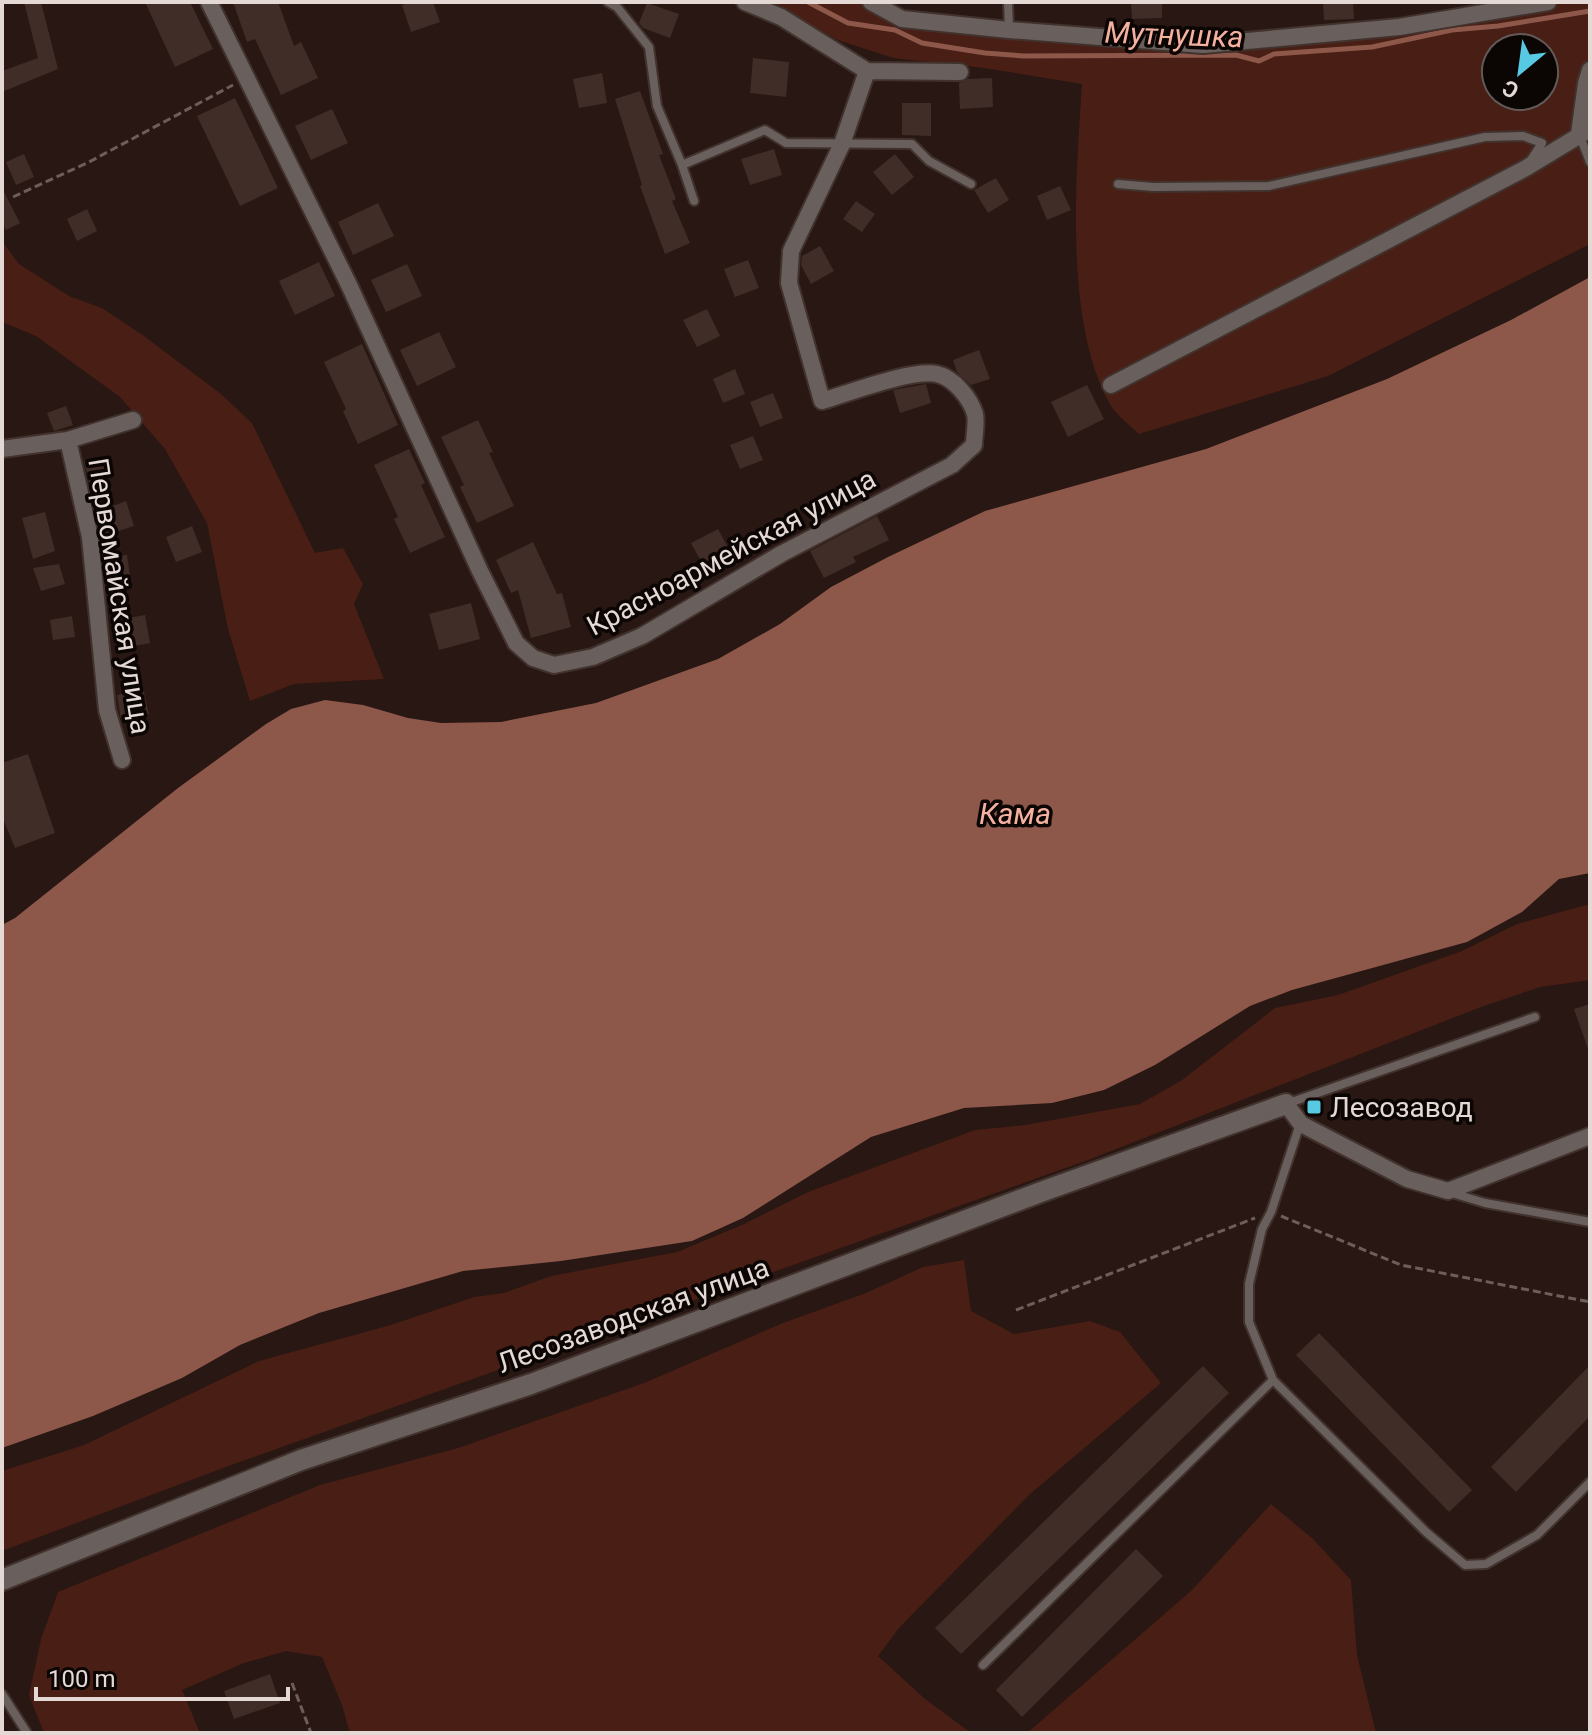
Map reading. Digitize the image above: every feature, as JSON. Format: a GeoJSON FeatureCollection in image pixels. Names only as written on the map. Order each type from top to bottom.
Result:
{"type":"FeatureCollection","features":[{"type":"Feature","properties":{"kind":"street","name":"Красноармейская улица"},"geometry":{"type":"LineString","coordinates":[[209,2],[349,285],[516,643],[533,658],[554,665],[593,657],[642,636],[781,554],[952,465],[974,445],[975,415],[964,393],[936,374],[902,377],[822,401],[789,283],[791,251],[842,144],[867,71]]}},
{"type":"Feature","properties":{"kind":"street"},"geometry":{"type":"LineString","coordinates":[[745,2],[781,17],[867,71],[960,72]]}},
{"type":"Feature","properties":{"kind":"street"},"geometry":{"type":"LineString","coordinates":[[871,2],[902,19],[1203,45],[1399,27],[1548,2]]}},
{"type":"Feature","properties":{"kind":"street"},"geometry":{"type":"LineString","coordinates":[[1111,385],[1526,168],[1585,131],[1586,83],[1590,70]]}},
{"type":"Feature","properties":{"kind":"street","name":"Первомайская улица"},"geometry":{"type":"LineString","coordinates":[[2,449],[68,440],[133,420]]}},
{"type":"Feature","properties":{"kind":"street","name":"Первомайская улица"},"geometry":{"type":"LineString","coordinates":[[68,440],[90,537],[107,710],[122,760]]}},
{"type":"Feature","properties":{"kind":"street"},"geometry":{"type":"LineString","coordinates":[[1286,1104],[1301,1124],[1407,1179],[1448,1191],[1590,1136]]}},
{"type":"Feature","properties":{"kind":"street","name":"Лесозаводская улица"},"geometry":{"type":"LineString","coordinates":[[2,1580],[301,1460],[531,1384],[1049,1189],[1286,1104]]}},
{"type":"Feature","properties":{"kind":"lane"},"geometry":{"type":"LineString","coordinates":[[608,2],[618,4],[649,47],[657,106],[694,201]]}},
{"type":"Feature","properties":{"kind":"lane"},"geometry":{"type":"LineString","coordinates":[[1008,2],[1009,30]]}},
{"type":"Feature","properties":{"kind":"lane"},"geometry":{"type":"LineString","coordinates":[[682,165],[765,130],[786,143],[912,144],[929,161],[971,184]]}},
{"type":"Feature","properties":{"kind":"lane"},"geometry":{"type":"LineString","coordinates":[[1585,131],[1590,162]]}},
{"type":"Feature","properties":{"kind":"lane"},"geometry":{"type":"LineString","coordinates":[[1118,184],[1153,187],[1269,186],[1485,137],[1523,136],[1542,143],[1526,168]]}},
{"type":"Feature","properties":{"kind":"lane"},"geometry":{"type":"LineString","coordinates":[[1286,1104],[1535,1017]]}},
{"type":"Feature","properties":{"kind":"lane"},"geometry":{"type":"LineString","coordinates":[[1301,1124],[1271,1212],[1262,1229],[1249,1284],[1249,1322],[1273,1380],[1426,1532],[1465,1565],[1486,1564],[1537,1535],[1590,1482]]}},
{"type":"Feature","properties":{"kind":"lane"},"geometry":{"type":"LineString","coordinates":[[1448,1191],[1485,1203],[1590,1222]]}},
{"type":"Feature","properties":{"kind":"lane"},"geometry":{"type":"LineString","coordinates":[[983,1665],[1273,1380]]}},
{"type":"Feature","properties":{"kind":"lane"},"geometry":{"type":"LineString","coordinates":[[2,1694],[27,1733]]}},
{"type":"Feature","properties":{"kind":"path"},"geometry":{"type":"LineString","coordinates":[[13,197],[89,162],[247,78]]}},
{"type":"Feature","properties":{"kind":"path"},"geometry":{"type":"LineString","coordinates":[[1016,1310],[1271,1212],[1401,1265],[1590,1302]]}},
{"type":"Feature","properties":{"kind":"path"},"geometry":{"type":"LineString","coordinates":[[292,1683],[311,1733]]}},
{"type":"Feature","properties":{"kind":"shaded area"},"geometry":{"type":"Polygon","coordinates":[[[768,2],[859,2],[901,24],[1207,49],[1554,2],[1590,2],[1590,244],[1328,376],[1139,434],[1113,409],[1097,376],[1086,337],[1076,251],[1082,84],[984,68],[893,58],[838,40],[768,2]]]}},
{"type":"Feature","properties":{"kind":"shaded area"},"geometry":{"type":"Polygon","coordinates":[[[2,241],[19,264],[69,296],[102,308],[144,336],[221,394],[252,423],[315,553],[343,548],[363,584],[354,604],[384,679],[294,684],[250,701],[228,629],[207,523],[165,449],[120,397],[36,336],[2,322],[2,241]]]}},
{"type":"Feature","properties":{"kind":"shaded area"},"geometry":{"type":"Polygon","coordinates":[[[1590,904],[1590,980],[1540,987],[1481,1007],[1088,1160],[234,1464],[2,1551],[2,1471],[84,1445],[259,1361],[391,1325],[474,1297],[504,1293],[551,1276],[677,1252],[744,1224],[808,1192],[975,1130],[1025,1125],[1140,1104],[1182,1080],[1275,1008],[1338,995],[1462,951],[1517,924],[1590,904]]]}},
{"type":"Feature","properties":{"kind":"shaded area"},"geometry":{"type":"Polygon","coordinates":[[[964,1260],[971,1311],[1014,1334],[1090,1321],[1120,1332],[1161,1383],[1029,1495],[899,1628],[878,1656],[924,1698],[971,1733],[350,1733],[322,1657],[286,1651],[244,1663],[182,1690],[200,1733],[44,1733],[29,1695],[41,1639],[58,1592],[320,1485],[458,1448],[644,1383],[923,1267],[964,1260]]]}},
{"type":"Feature","properties":{"kind":"shaded area"},"geometry":{"type":"Polygon","coordinates":[[[1271,1504],[1313,1539],[1351,1580],[1357,1655],[1376,1733],[1027,1733],[1191,1591],[1271,1504]]]}},
{"type":"Feature","properties":{"kind":"water","name":"Кама"},"geometry":{"type":"Polygon","coordinates":[[[1590,277],[1590,873],[1559,879],[1522,912],[1467,942],[1292,990],[1250,1006],[1155,1065],[1104,1090],[1052,1103],[964,1108],[871,1137],[743,1218],[692,1241],[561,1261],[463,1271],[319,1313],[240,1345],[182,1378],[93,1416],[2,1448],[2,925],[15,918],[178,788],[291,709],[325,700],[363,705],[408,718],[441,723],[501,722],[596,703],[718,659],[780,624],[831,587],[985,511],[1206,449],[1387,379],[1511,320],[1590,277]]]}},
{"type":"Feature","properties":{"kind":"building"},"geometry":{"type":"Polygon","coordinates":[[[24,2],[41,2],[58,69],[2,92],[2,71],[38,58],[24,2]]]}},
{"type":"Feature","properties":{"kind":"building"},"geometry":{"type":"Polygon","coordinates":[[[145,2],[190,2],[213,49],[175,67],[145,2]]]}},
{"type":"Feature","properties":{"kind":"building"},"geometry":{"type":"Polygon","coordinates":[[[233,2],[278,2],[294,46],[301,42],[318,78],[281,95],[255,39],[247,42],[233,2]]]}},
{"type":"Feature","properties":{"kind":"building"},"geometry":{"type":"Polygon","coordinates":[[[433,2],[440,22],[411,32],[402,5],[433,2]]]}},
{"type":"Feature","properties":{"kind":"building"},"geometry":{"type":"Polygon","coordinates":[[[1131,2],[1162,2],[1162,18],[1132,19],[1131,2]]]}},
{"type":"Feature","properties":{"kind":"building"},"geometry":{"type":"Polygon","coordinates":[[[1323,2],[1353,2],[1354,19],[1324,20],[1323,2]]]}},
{"type":"Feature","properties":{"kind":"building"},"geometry":{"type":"Polygon","coordinates":[[[647,3],[679,14],[670,38],[643,28],[639,23],[647,3]]]}},
{"type":"Feature","properties":{"kind":"building"},"geometry":{"type":"Polygon","coordinates":[[[753,58],[789,62],[786,97],[750,93],[753,58]]]}},
{"type":"Feature","properties":{"kind":"building"},"geometry":{"type":"Polygon","coordinates":[[[602,73],[607,103],[579,108],[573,79],[602,73]]]}},
{"type":"Feature","properties":{"kind":"building"},"geometry":{"type":"Polygon","coordinates":[[[992,78],[993,107],[960,109],[959,83],[968,79],[992,78]]]}},
{"type":"Feature","properties":{"kind":"building"},"geometry":{"type":"Polygon","coordinates":[[[640,91],[663,154],[659,155],[676,199],[672,201],[690,243],[665,254],[640,186],[615,99],[640,91]]]}},
{"type":"Feature","properties":{"kind":"building"},"geometry":{"type":"Polygon","coordinates":[[[235,98],[278,188],[240,206],[197,116],[235,98]]]}},
{"type":"Feature","properties":{"kind":"building"},"geometry":{"type":"Polygon","coordinates":[[[902,103],[931,103],[931,136],[902,135],[902,103]]]}},
{"type":"Feature","properties":{"kind":"building"},"geometry":{"type":"Polygon","coordinates":[[[332,109],[348,143],[311,160],[295,126],[332,109]]]}},
{"type":"Feature","properties":{"kind":"building"},"geometry":{"type":"Polygon","coordinates":[[[774,149],[782,175],[750,185],[741,159],[774,149]]]}},
{"type":"Feature","properties":{"kind":"building"},"geometry":{"type":"Polygon","coordinates":[[[24,154],[34,177],[16,185],[6,162],[24,154]]]}},
{"type":"Feature","properties":{"kind":"building"},"geometry":{"type":"Polygon","coordinates":[[[895,154],[914,177],[892,195],[873,172],[895,154]]]}},
{"type":"Feature","properties":{"kind":"building"},"geometry":{"type":"Polygon","coordinates":[[[996,178],[1009,200],[988,213],[974,190],[996,178]]]}},
{"type":"Feature","properties":{"kind":"building"},"geometry":{"type":"Polygon","coordinates":[[[1060,186],[1071,210],[1047,220],[1037,196],[1060,186]]]}},
{"type":"Feature","properties":{"kind":"building"},"geometry":{"type":"Polygon","coordinates":[[[2,188],[20,223],[6,230],[2,223],[2,188]]]}},
{"type":"Feature","properties":{"kind":"building"},"geometry":{"type":"Polygon","coordinates":[[[856,201],[875,214],[862,232],[843,219],[856,201]]]}},
{"type":"Feature","properties":{"kind":"building"},"geometry":{"type":"Polygon","coordinates":[[[378,203],[394,236],[353,255],[338,222],[378,203]]]}},
{"type":"Feature","properties":{"kind":"building"},"geometry":{"type":"Polygon","coordinates":[[[87,209],[97,231],[77,241],[67,219],[87,209]]]}},
{"type":"Feature","properties":{"kind":"building"},"geometry":{"type":"Polygon","coordinates":[[[820,246],[834,271],[811,284],[801,265],[802,256],[820,246]]]}},
{"type":"Feature","properties":{"kind":"building"},"geometry":{"type":"Polygon","coordinates":[[[748,260],[759,288],[735,297],[724,269],[748,260]]]}},
{"type":"Feature","properties":{"kind":"building"},"geometry":{"type":"Polygon","coordinates":[[[319,262],[335,296],[295,315],[279,281],[319,262]]]}},
{"type":"Feature","properties":{"kind":"building"},"geometry":{"type":"Polygon","coordinates":[[[407,264],[422,296],[386,312],[371,280],[407,264]]]}},
{"type":"Feature","properties":{"kind":"building"},"geometry":{"type":"Polygon","coordinates":[[[707,309],[720,336],[697,347],[683,320],[707,309]]]}},
{"type":"Feature","properties":{"kind":"building"},"geometry":{"type":"Polygon","coordinates":[[[439,332],[456,367],[417,386],[400,350],[439,332]]]}},
{"type":"Feature","properties":{"kind":"building"},"geometry":{"type":"Polygon","coordinates":[[[362,344],[398,425],[358,444],[324,362],[362,344]]]}},
{"type":"Feature","properties":{"kind":"building"},"geometry":{"type":"Polygon","coordinates":[[[979,350],[990,379],[971,385],[957,372],[953,360],[979,350]]]}},
{"type":"Feature","properties":{"kind":"building"},"geometry":{"type":"Polygon","coordinates":[[[735,369],[745,394],[723,403],[713,379],[735,369]]]}},
{"type":"Feature","properties":{"kind":"building"},"geometry":{"type":"Polygon","coordinates":[[[926,384],[931,403],[900,413],[893,390],[926,384]]]}},
{"type":"Feature","properties":{"kind":"building"},"geometry":{"type":"Polygon","coordinates":[[[1087,385],[1104,419],[1068,437],[1051,402],[1087,385]]]}},
{"type":"Feature","properties":{"kind":"building"},"geometry":{"type":"Polygon","coordinates":[[[773,393],[783,418],[760,427],[750,402],[773,393]]]}},
{"type":"Feature","properties":{"kind":"building"},"geometry":{"type":"Polygon","coordinates":[[[66,406],[73,425],[54,431],[47,413],[66,406]]]}},
{"type":"Feature","properties":{"kind":"building"},"geometry":{"type":"Polygon","coordinates":[[[478,420],[493,452],[489,453],[514,506],[477,523],[460,487],[464,485],[441,437],[478,420]]]}},
{"type":"Feature","properties":{"kind":"building"},"geometry":{"type":"Polygon","coordinates":[[[753,436],[763,460],[740,469],[730,445],[753,436]]]}},
{"type":"Feature","properties":{"kind":"building"},"geometry":{"type":"Polygon","coordinates":[[[409,449],[425,483],[421,485],[445,537],[410,553],[394,519],[398,517],[374,465],[409,449]]]}},
{"type":"Feature","properties":{"kind":"building"},"geometry":{"type":"Polygon","coordinates":[[[102,458],[113,506],[126,501],[134,526],[106,535],[84,461],[102,458]]]}},
{"type":"Feature","properties":{"kind":"building"},"geometry":{"type":"Polygon","coordinates":[[[45,512],[55,551],[33,559],[22,518],[45,512]]]}},
{"type":"Feature","properties":{"kind":"building"},"geometry":{"type":"Polygon","coordinates":[[[877,516],[889,540],[853,557],[856,562],[824,578],[810,551],[877,516]]]}},
{"type":"Feature","properties":{"kind":"building"},"geometry":{"type":"Polygon","coordinates":[[[192,526],[202,552],[176,562],[166,537],[192,526]]]}},
{"type":"Feature","properties":{"kind":"building"},"geometry":{"type":"Polygon","coordinates":[[[718,529],[731,553],[704,567],[691,543],[718,529]]]}},
{"type":"Feature","properties":{"kind":"building"},"geometry":{"type":"Polygon","coordinates":[[[533,542],[557,594],[562,593],[571,627],[531,638],[518,590],[511,593],[496,560],[533,542]]]}},
{"type":"Feature","properties":{"kind":"building"},"geometry":{"type":"Polygon","coordinates":[[[127,555],[130,576],[105,580],[103,558],[127,555]]]}},
{"type":"Feature","properties":{"kind":"building"},"geometry":{"type":"Polygon","coordinates":[[[59,564],[65,584],[41,591],[33,568],[59,564]]]}},
{"type":"Feature","properties":{"kind":"building"},"geometry":{"type":"Polygon","coordinates":[[[471,603],[480,639],[439,650],[429,614],[471,603]]]}},
{"type":"Feature","properties":{"kind":"building"},"geometry":{"type":"Polygon","coordinates":[[[145,615],[150,643],[117,649],[112,621],[145,615]]]}},
{"type":"Feature","properties":{"kind":"building"},"geometry":{"type":"Polygon","coordinates":[[[72,616],[75,637],[53,640],[50,620],[72,616]]]}},
{"type":"Feature","properties":{"kind":"building"},"geometry":{"type":"Polygon","coordinates":[[[143,689],[149,714],[121,720],[117,695],[143,689]]]}},
{"type":"Feature","properties":{"kind":"building"},"geometry":{"type":"Polygon","coordinates":[[[28,754],[55,833],[15,848],[2,816],[2,763],[28,754]]]}},
{"type":"Feature","properties":{"kind":"building"},"geometry":{"type":"Polygon","coordinates":[[[1590,1004],[1590,1049],[1588,1049],[1574,1009],[1590,1004]]]}},
{"type":"Feature","properties":{"kind":"building"},"geometry":{"type":"Polygon","coordinates":[[[1319,1333],[1472,1490],[1449,1512],[1296,1355],[1319,1333]]]}},
{"type":"Feature","properties":{"kind":"building"},"geometry":{"type":"Polygon","coordinates":[[[1590,1365],[1590,1416],[1516,1492],[1491,1467],[1590,1365]]]}},
{"type":"Feature","properties":{"kind":"building"},"geometry":{"type":"Polygon","coordinates":[[[1203,1366],[1229,1393],[961,1654],[935,1628],[1203,1366]]]}},
{"type":"Feature","properties":{"kind":"building"},"geometry":{"type":"Polygon","coordinates":[[[1136,1549],[1163,1576],[1022,1717],[996,1690],[1136,1549]]]}},
{"type":"Feature","properties":{"kind":"building"},"geometry":{"type":"Polygon","coordinates":[[[270,1674],[280,1703],[234,1719],[224,1691],[270,1674]]]}},
{"type":"Feature","properties":{"kind":"waterway","name":"Мутнушка"},"geometry":{"type":"LineString","coordinates":[[808,2],[848,23],[895,30],[922,43],[985,53],[1024,56],[1236,55],[1259,61],[1274,54],[1372,47],[1452,30],[1590,11]]}},
{"type":"Feature","properties":{"kind":"place","name":"Лесозавод"},"geometry":{"type":"Point","coordinates":[1314,1107]}}]}
